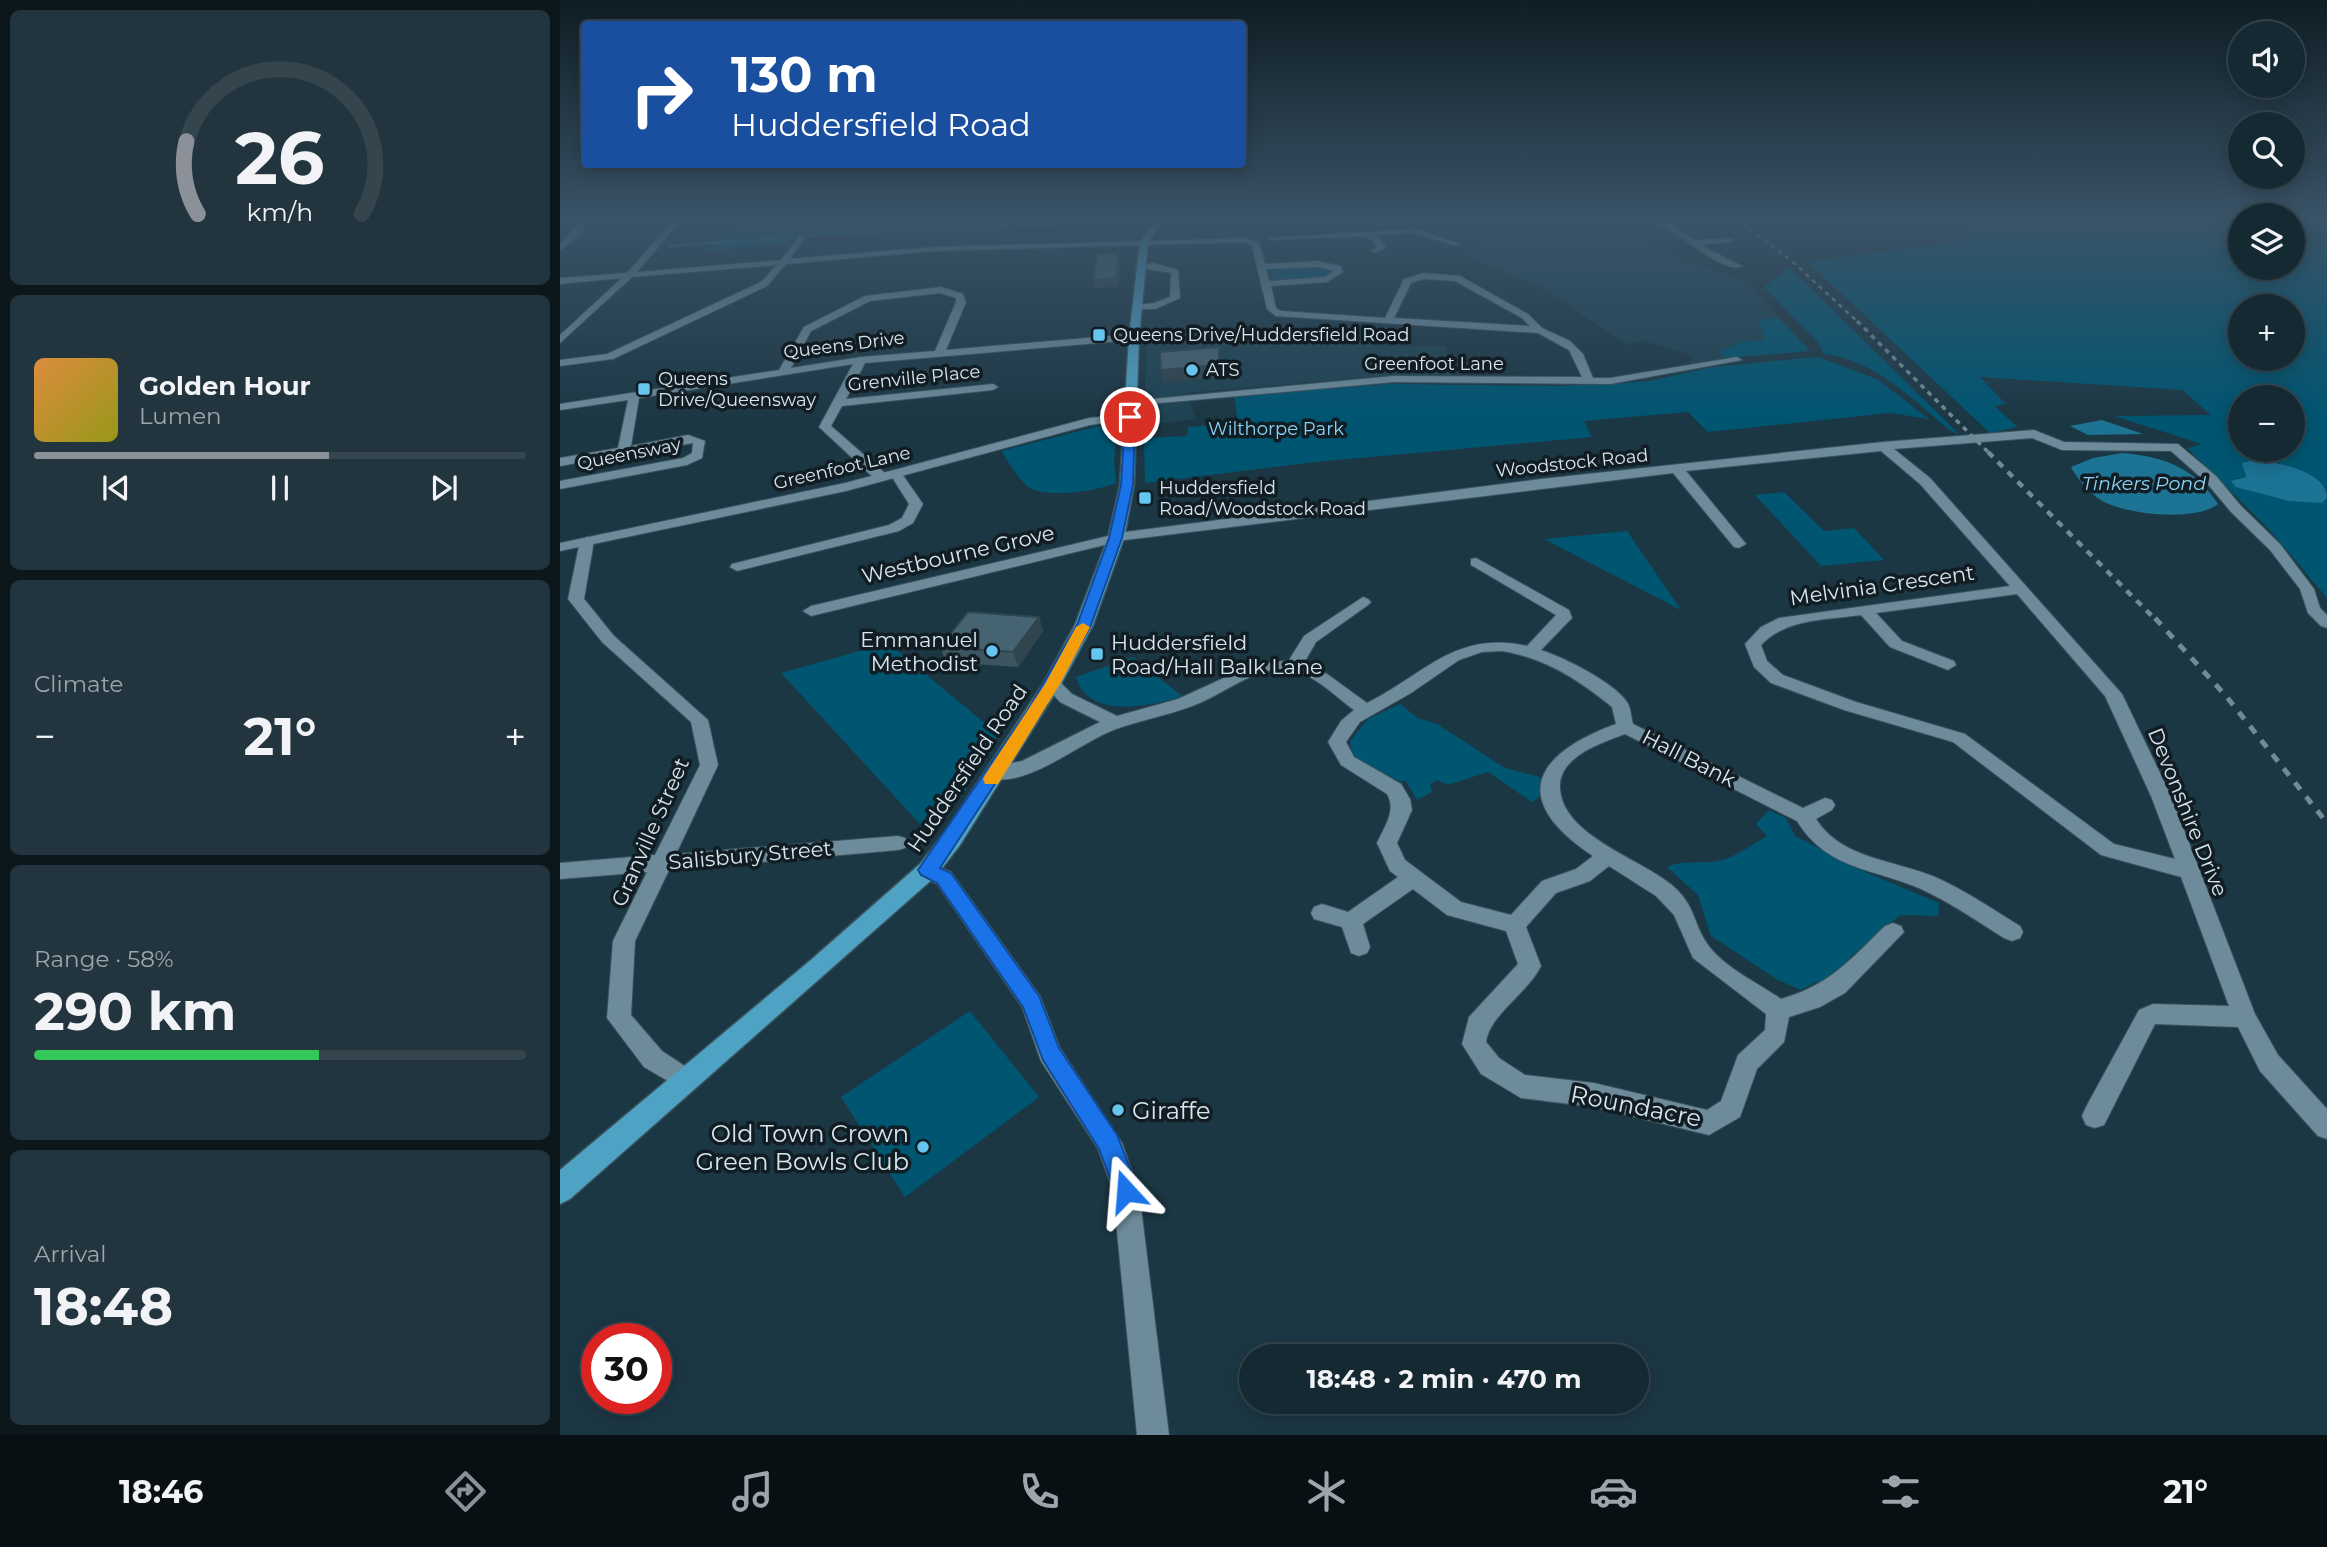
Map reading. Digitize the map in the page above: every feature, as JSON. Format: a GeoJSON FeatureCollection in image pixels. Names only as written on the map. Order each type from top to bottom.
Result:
{"type":"FeatureCollection","features":[{"type":"Feature","properties":{"kind":"highway","name":"Huddersfield Road"},"geometry":{"type":"LineString","coordinates":[[560,1189],[821,966],[928,870],[996,773],[1052,684],[1084,625],[1116,538],[1127,485],[1140,285]]}},
{"type":"Feature","properties":{"kind":"street"},"geometry":{"type":"LineString","coordinates":[[560,340],[620,285]]}},
{"type":"Feature","properties":{"kind":"street"},"geometry":{"type":"LineString","coordinates":[[560,363],[592,361],[633,347],[762,285]]}},
{"type":"Feature","properties":{"kind":"street"},"geometry":{"type":"LineString","coordinates":[[1139,307],[1155,306],[1175,298],[1177,285]]}},
{"type":"Feature","properties":{"kind":"street"},"geometry":{"type":"LineString","coordinates":[[1268,285],[1272,309],[1279,314],[1539,330]]}},
{"type":"Feature","properties":{"kind":"street"},"geometry":{"type":"LineString","coordinates":[[1388,321],[1405,285]]}},
{"type":"Feature","properties":{"kind":"street"},"geometry":{"type":"LineString","coordinates":[[1469,285],[1525,317],[1539,330],[1574,346],[1582,357],[1589,382]]}},
{"type":"Feature","properties":{"kind":"street"},"geometry":{"type":"LineString","coordinates":[[784,370],[807,329],[868,298],[885,294],[941,290],[960,296],[961,302],[940,351]]}},
{"type":"Feature","properties":{"kind":"street","name":"Queens Drive"},"geometry":{"type":"LineString","coordinates":[[560,407],[861,360],[940,351],[1135,337]]}},
{"type":"Feature","properties":{"kind":"street"},"geometry":{"type":"LineString","coordinates":[[861,360],[825,427],[881,477]]}},
{"type":"Feature","properties":{"kind":"street","name":"Greenfoot Lane"},"geometry":{"type":"LineString","coordinates":[[560,547],[896,474],[1131,410],[1394,379],[1589,382],[1628,379],[1737,360]]}},
{"type":"Feature","properties":{"kind":"street","name":"Grenville Place"},"geometry":{"type":"LineString","coordinates":[[839,403],[993,387]]}},
{"type":"Feature","properties":{"kind":"street","name":"Queensway"},"geometry":{"type":"LineString","coordinates":[[624,451],[634,395]]}},
{"type":"Feature","properties":{"kind":"street","name":"Woodstock Road"},"geometry":{"type":"LineString","coordinates":[[1116,538],[1677,468],[1883,446],[2034,434],[2062,446],[2174,447],[2211,478],[2235,509],[2275,547],[2306,589],[2314,610],[2327,623]]}},
{"type":"Feature","properties":{"kind":"street","name":"Queensway"},"geometry":{"type":"LineString","coordinates":[[560,462],[688,439],[699,440],[698,455],[687,461],[560,485]]}},
{"type":"Feature","properties":{"kind":"street","name":"Devonshire Drive"},"geometry":{"type":"LineString","coordinates":[[1883,446],[1925,481],[2113,694],[2161,796],[2186,870],[2245,1017],[2269,1063],[2327,1127]]}},
{"type":"Feature","properties":{"kind":"street"},"geometry":{"type":"LineString","coordinates":[[1677,468],[1739,544]]}},
{"type":"Feature","properties":{"kind":"street"},"geometry":{"type":"LineString","coordinates":[[737,567],[876,535],[908,520],[916,504],[896,474]]}},
{"type":"Feature","properties":{"kind":"street","name":"Westbourne Grove"},"geometry":{"type":"LineString","coordinates":[[811,611],[1116,538]]}},
{"type":"Feature","properties":{"kind":"street","name":"Granville Street"},"geometry":{"type":"LineString","coordinates":[[587,541],[576,599],[608,639],[699,720],[709,765],[625,941],[619,1018],[653,1059],[685,1080]]}},
{"type":"Feature","properties":{"kind":"street"},"geometry":{"type":"LineString","coordinates":[[1476,562],[1564,613],[1564,618],[1532,650]]}},
{"type":"Feature","properties":{"kind":"street","name":"Melvinia Crescent"},"geometry":{"type":"LineString","coordinates":[[2022,589],[1785,621],[1767,630],[1753,644],[1760,663],[1777,679],[1959,738],[2108,850],[2186,870]]}},
{"type":"Feature","properties":{"kind":"street"},"geometry":{"type":"LineString","coordinates":[[1294,665],[1310,639],[1363,602]]}},
{"type":"Feature","properties":{"kind":"street"},"geometry":{"type":"LineString","coordinates":[[1864,609],[1896,644],[1948,665]]}},
{"type":"Feature","properties":{"kind":"street","name":"Hall Bank"},"geometry":{"type":"LineString","coordinates":[[1413,878],[1398,864],[1387,843],[1402,810],[1401,799],[1394,789],[1347,761],[1337,742],[1347,724],[1412,686],[1458,653],[1480,646],[1532,650],[1606,692],[1620,705],[1625,727],[1660,741],[1765,799],[1804,817],[1811,832],[1842,853],[1931,884],[2012,932]]}},
{"type":"Feature","properties":{"kind":"street"},"geometry":{"type":"LineString","coordinates":[[996,773],[1018,772],[1046,761],[1116,723],[1194,699],[1255,670],[1294,665],[1326,682],[1366,711]]}},
{"type":"Feature","properties":{"kind":"street"},"geometry":{"type":"LineString","coordinates":[[1052,684],[1066,698],[1116,723]]}},
{"type":"Feature","properties":{"kind":"street"},"geometry":{"type":"LineString","coordinates":[[1625,727],[1579,748],[1555,767],[1549,783],[1555,814],[1609,855],[1634,869],[1678,904],[1702,953],[1778,1010],[1812,1000],[1837,986],[1893,932]]}},
{"type":"Feature","properties":{"kind":"street"},"geometry":{"type":"LineString","coordinates":[[1804,817],[1825,805]]}},
{"type":"Feature","properties":{"kind":"street","name":"Salisbury Street"},"geometry":{"type":"LineString","coordinates":[[560,871],[898,843]]}},
{"type":"Feature","properties":{"kind":"street"},"geometry":{"type":"LineString","coordinates":[[1351,921],[1413,878],[1455,909],[1515,925],[1549,887],[1583,875],[1609,855]]}},
{"type":"Feature","properties":{"kind":"street"},"geometry":{"type":"LineString","coordinates":[[928,870],[944,878],[1032,1003],[1050,1053],[1114,1155],[1126,1191],[1152,1435]]}},
{"type":"Feature","properties":{"kind":"street"},"geometry":{"type":"LineString","coordinates":[[1322,913],[1351,921]]}},
{"type":"Feature","properties":{"kind":"street"},"geometry":{"type":"LineString","coordinates":[[1351,921],[1359,947]]}},
{"type":"Feature","properties":{"kind":"street","name":"Roundacre"},"geometry":{"type":"LineString","coordinates":[[1515,925],[1530,966],[1514,987],[1476,1024],[1474,1044],[1490,1066],[1521,1086],[1594,1095],[1709,1123],[1731,1109],[1747,1063],[1776,1035],[1778,1010]]}},
{"type":"Feature","properties":{"kind":"street"},"geometry":{"type":"LineString","coordinates":[[2095,1116],[2147,1017],[2153,1014],[2245,1017]]}},
{"type":"Feature","properties":{"kind":"shaded area"},"geometry":{"type":"Polygon","coordinates":[[[1536,285],[1751,285],[1778,317],[1759,320],[1766,340],[1741,342],[1721,352],[1726,358],[1689,364],[1692,355],[1641,340],[1629,345],[1536,285]]]}},
{"type":"Feature","properties":{"kind":"shaded area"},"geometry":{"type":"Polygon","coordinates":[[[1147,333],[1227,333],[1393,346],[1446,346],[1451,377],[1381,376],[1187,393],[1196,419],[1144,425],[1147,333]]]}},
{"type":"Feature","properties":{"kind":"green space"},"geometry":{"type":"Polygon","coordinates":[[[1807,285],[1960,435],[1951,431],[1908,395],[1876,373],[1860,364],[1824,354],[1818,342],[1764,287],[1807,285]]]}},
{"type":"Feature","properties":{"kind":"green space"},"geometry":{"type":"Polygon","coordinates":[[[1832,285],[2327,285],[2327,493],[2304,473],[2271,462],[2305,462],[2305,385],[2228,385],[2228,462],[2253,462],[2244,471],[2246,478],[2236,478],[2322,503],[2327,498],[2327,598],[2268,528],[2187,448],[2202,444],[2114,416],[2211,415],[2182,390],[1980,377],[2006,404],[1994,406],[2018,427],[1990,433],[1832,285]]]}},
{"type":"Feature","properties":{"kind":"green space"},"geometry":{"type":"Polygon","coordinates":[[[1778,317],[1810,351],[1726,358],[1720,352],[1741,342],[1765,340],[1758,320],[1778,317]]]}},
{"type":"Feature","properties":{"kind":"green space","name":"Wilthorpe Park"},"geometry":{"type":"Polygon","coordinates":[[[1818,357],[1877,379],[1929,419],[1890,413],[1708,432],[1688,412],[1584,421],[1592,437],[1315,462],[1145,483],[1144,438],[1187,436],[1188,427],[1238,423],[1234,396],[1391,384],[1612,384],[1649,381],[1713,367],[1818,357]]]}},
{"type":"Feature","properties":{"kind":"green space"},"geometry":{"type":"Polygon","coordinates":[[[1107,424],[1115,425],[1118,430],[1114,460],[1116,483],[1097,489],[1059,493],[1036,491],[1021,480],[1001,451],[1107,424]]]}},
{"type":"Feature","properties":{"kind":"green space"},"geometry":{"type":"Polygon","coordinates":[[[1784,492],[1824,531],[1854,528],[1884,560],[1821,566],[1755,495],[1784,492]]]}},
{"type":"Feature","properties":{"kind":"green space"},"geometry":{"type":"Polygon","coordinates":[[[1627,531],[1681,610],[1544,539],[1627,531]]]}},
{"type":"Feature","properties":{"kind":"green space"},"geometry":{"type":"Polygon","coordinates":[[[888,643],[998,734],[965,791],[946,815],[920,824],[781,673],[888,643]]]}},
{"type":"Feature","properties":{"kind":"green space"},"geometry":{"type":"Polygon","coordinates":[[[1133,657],[1183,697],[1139,706],[1122,706],[1107,705],[1094,700],[1083,691],[1076,677],[1133,657]]]}},
{"type":"Feature","properties":{"kind":"green space"},"geometry":{"type":"Polygon","coordinates":[[[1400,704],[1418,718],[1437,724],[1505,768],[1540,777],[1545,792],[1532,802],[1488,772],[1448,785],[1437,780],[1430,784],[1432,792],[1417,800],[1405,780],[1401,782],[1361,762],[1352,750],[1350,741],[1368,719],[1400,704]]]}},
{"type":"Feature","properties":{"kind":"green space"},"geometry":{"type":"Polygon","coordinates":[[[1769,810],[1786,818],[1795,836],[1870,874],[1939,903],[1938,916],[1900,915],[1850,957],[1847,965],[1821,983],[1816,982],[1801,990],[1778,980],[1711,936],[1698,895],[1667,867],[1681,863],[1715,861],[1739,853],[1767,836],[1756,824],[1769,810]]]}},
{"type":"Feature","properties":{"kind":"green space","name":"Old Town Crown Green Bowls Club"},"geometry":{"type":"Polygon","coordinates":[[[970,1011],[1039,1097],[905,1197],[841,1097],[970,1011]]]}},
{"type":"Feature","properties":{"kind":"water"},"geometry":{"type":"Polygon","coordinates":[[[2102,420],[2143,434],[2088,435],[2070,426],[2102,420]]]}},
{"type":"Feature","properties":{"kind":"water","name":"Tinkers Pond"},"geometry":{"type":"Polygon","coordinates":[[[2122,453],[2152,457],[2177,466],[2199,481],[2218,504],[2208,510],[2177,515],[2125,509],[2110,505],[2095,496],[2071,467],[2093,458],[2122,453]]]}},
{"type":"Feature","properties":{"kind":"water"},"geometry":{"type":"Polygon","coordinates":[[[2268,462],[2299,470],[2319,481],[2327,498],[2322,503],[2289,501],[2236,487],[2231,481],[2246,477],[2242,463],[2268,462]]]}},
{"type":"Feature","properties":{"kind":"building"},"geometry":{"type":"Polygon","coordinates":[[[1219,347],[1219,365],[1161,370],[1160,352],[1219,347]]]}},
{"type":"Feature","properties":{"kind":"building"},"geometry":{"type":"Polygon","coordinates":[[[968,612],[1039,617],[1013,652],[940,647],[968,612]]]}},
{"type":"Feature","properties":{"kind":"railway"},"geometry":{"type":"LineString","coordinates":[[1818,285],[1859,323]]}},
{"type":"Feature","properties":{"kind":"railway"},"geometry":{"type":"LineString","coordinates":[[1859,323],[2156,620]]}},
{"type":"Feature","properties":{"kind":"railway"},"geometry":{"type":"LineString","coordinates":[[2155,618],[2226,696],[2327,823]]}},
{"type":"Feature","properties":{"kind":"slow traffic"},"geometry":{"type":"LineString","coordinates":[[992,779],[1052,684],[1083,627]]}},
{"type":"Feature","properties":{"kind":"place","name":"Queens Drive/Huddersfield Road"},"geometry":{"type":"Point","coordinates":[1099,335]}},
{"type":"Feature","properties":{"kind":"place","name":"ATS"},"geometry":{"type":"Point","coordinates":[1192,370]}},
{"type":"Feature","properties":{"kind":"place","name":"Queens Drive/Queensway"},"geometry":{"type":"Point","coordinates":[644,389]}},
{"type":"Feature","properties":{"kind":"place","name":"Huddersfield Road/Woodstock Road"},"geometry":{"type":"Point","coordinates":[1145,498]}},
{"type":"Feature","properties":{"kind":"place","name":"Emmanuel Methodist"},"geometry":{"type":"Point","coordinates":[992,651]}},
{"type":"Feature","properties":{"kind":"place","name":"Huddersfield Road/Hall Balk Lane"},"geometry":{"type":"Point","coordinates":[1097,654]}},
{"type":"Feature","properties":{"kind":"place","name":"Giraffe"},"geometry":{"type":"Point","coordinates":[1118,1110]}},
{"type":"Feature","properties":{"kind":"place","name":"Old Town Crown Green Bowls Club"},"geometry":{"type":"Point","coordinates":[923,1147]}},
{"type":"Feature","properties":{"kind":"route"},"geometry":{"type":"LineString","coordinates":[[1126,1191],[1109,1143],[1050,1053],[1032,1003],[944,878],[928,870],[996,773],[1052,684],[1084,625],[1116,538],[1127,485],[1130,417]]}}]}
